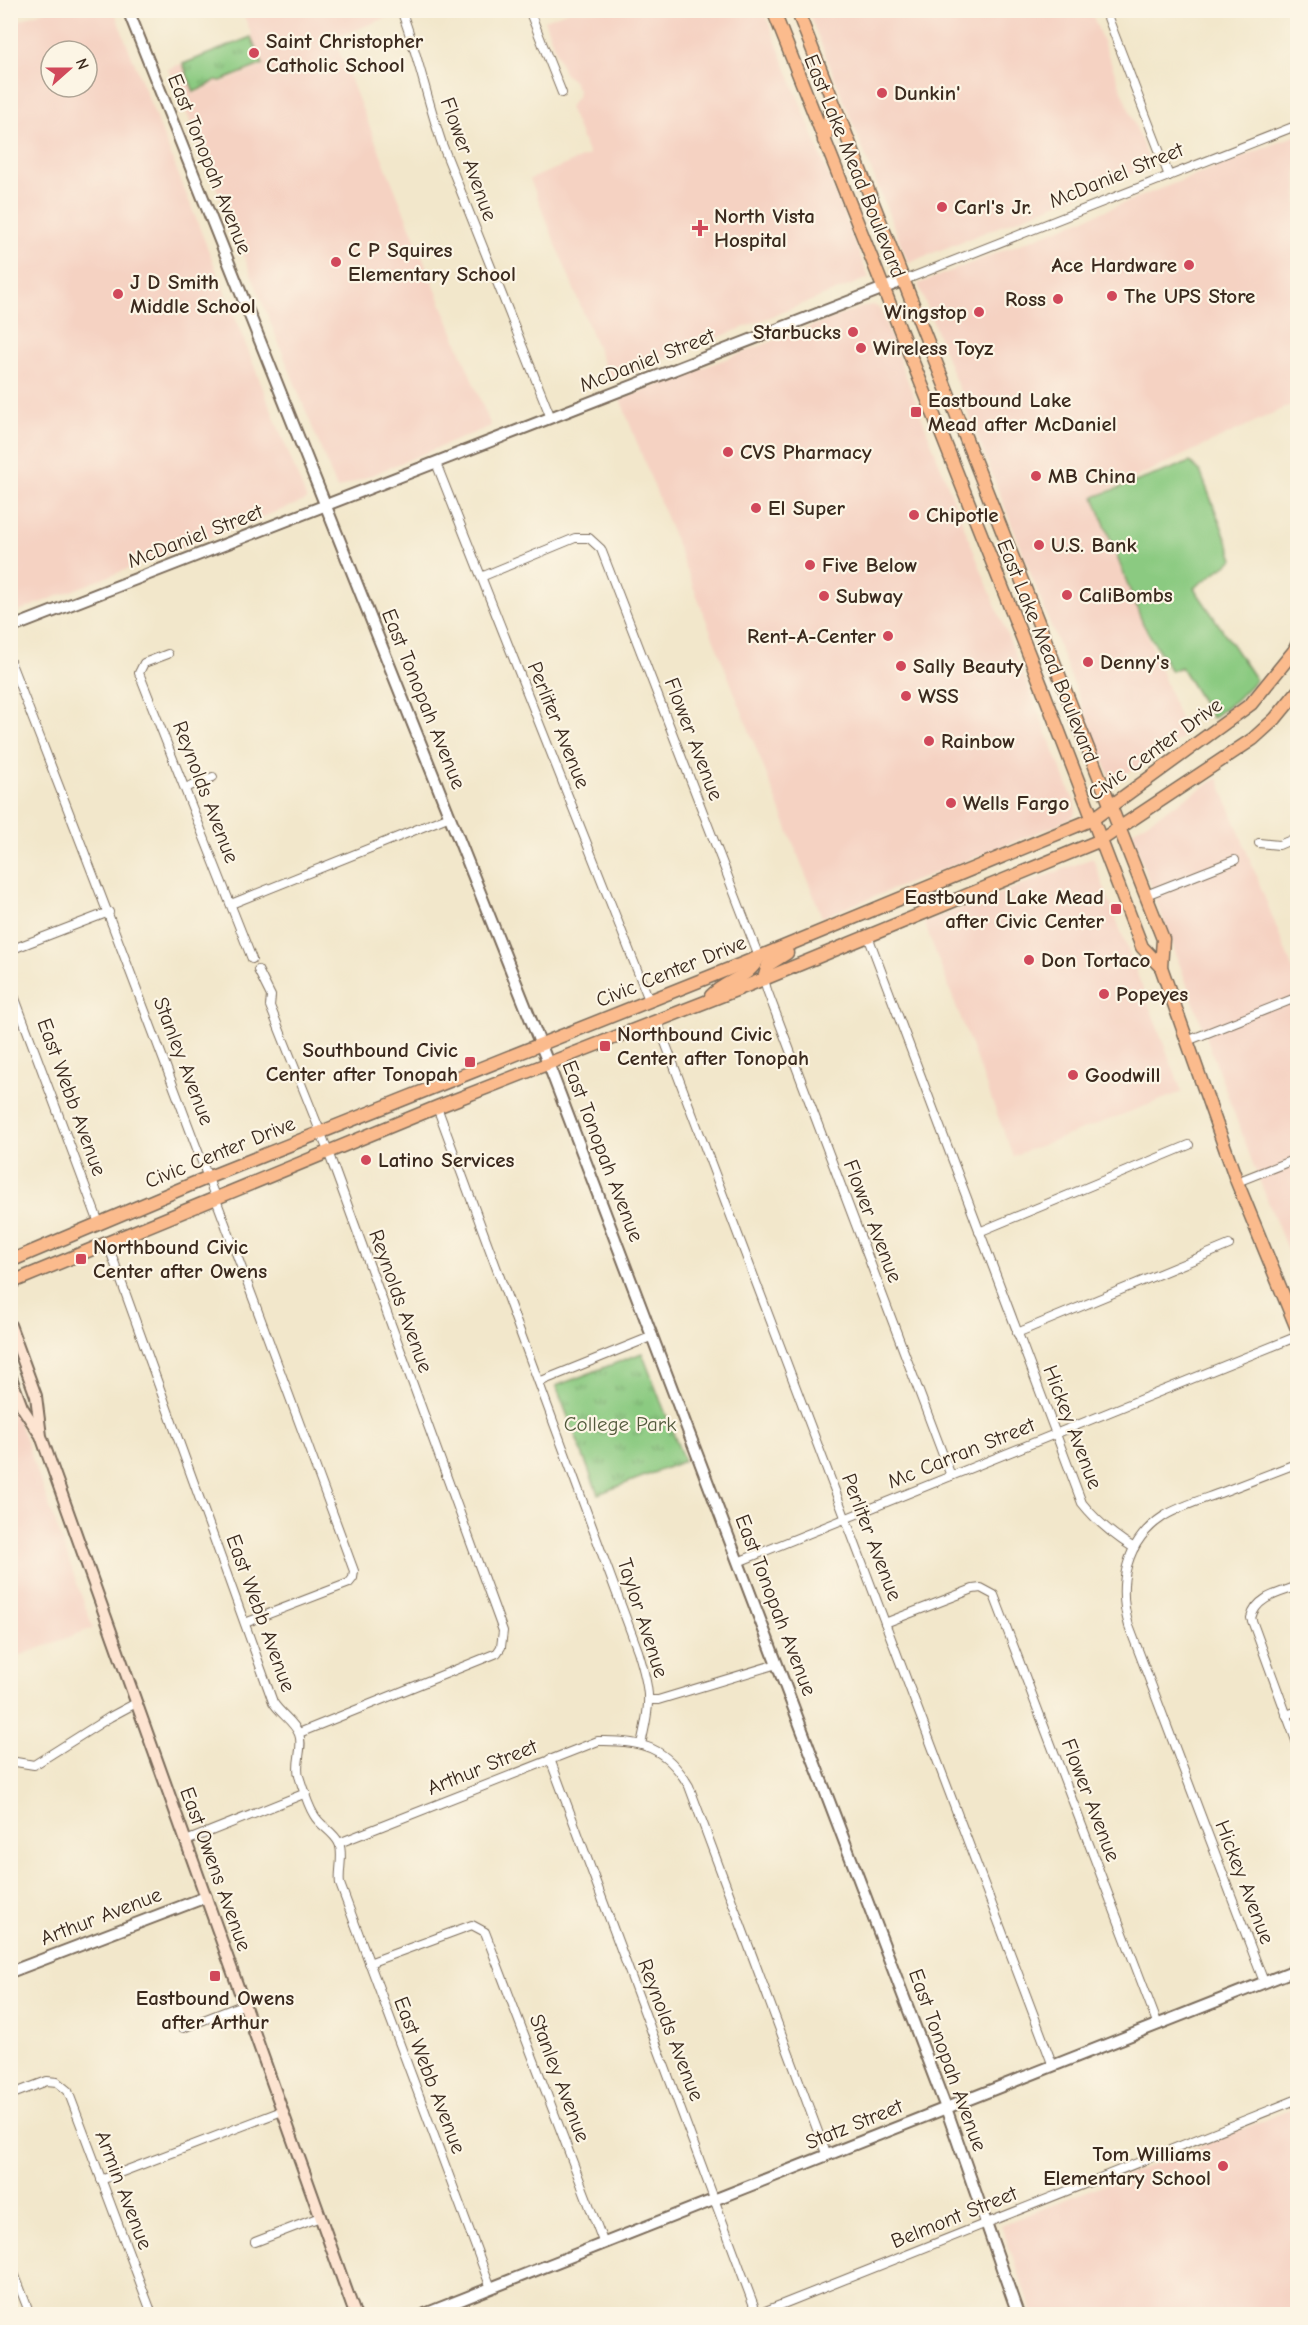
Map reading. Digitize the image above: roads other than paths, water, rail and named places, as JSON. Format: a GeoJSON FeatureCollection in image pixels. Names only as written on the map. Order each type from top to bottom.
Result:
{"type":"FeatureCollection","features":[{"type":"Feature","properties":{"kind":"main road","name":"East Lake Mead Boulevard"},"geometry":{"type":"LineString","coordinates":[[773,10],[1142,947],[1161,967]]}},
{"type":"Feature","properties":{"kind":"main road","name":"East Lake Mead Boulevard"},"geometry":{"type":"LineString","coordinates":[[796,10],[1163,939],[1161,967],[1237,1182],[1296,1323]]}},
{"type":"Feature","properties":{"kind":"main road"},"geometry":{"type":"LineString","coordinates":[[824,141],[829,124],[831,98]]}},
{"type":"Feature","properties":{"kind":"main road"},"geometry":{"type":"LineString","coordinates":[[980,534],[999,526]]}},
{"type":"Feature","properties":{"kind":"main road","name":"Civic Center Drive"},"geometry":{"type":"LineString","coordinates":[[10,1261],[320,1132],[759,957],[1093,819],[1251,704],[1298,643]]}},
{"type":"Feature","properties":{"kind":"main road","name":"Civic Center Drive"},"geometry":{"type":"LineString","coordinates":[[10,1283],[437,1107],[706,1002],[1101,840],[1253,740],[1275,719],[1298,691]]}},
{"type":"Feature","properties":{"kind":"main road"},"geometry":{"type":"LineString","coordinates":[[764,978],[772,961],[793,950],[812,935]]}},
{"type":"Feature","properties":{"kind":"main road"},"geometry":{"type":"LineString","coordinates":[[706,1002],[720,988],[750,972],[759,957]]}},
{"type":"Feature","properties":{"kind":"main road","name":"East Owens Avenue"},"geometry":{"type":"LineString","coordinates":[[10,1325],[36,1396],[41,1436],[355,2314]]}},
{"type":"Feature","properties":{"kind":"main road","name":"East Owens Avenue"},"geometry":{"type":"LineString","coordinates":[[10,1375],[22,1407],[41,1436]]}},
{"type":"Feature","properties":{"kind":"street","name":"East Tonopah Avenue"},"geometry":{"type":"LineString","coordinates":[[128,10],[541,1044],[946,2108],[1018,2314]]}},
{"type":"Feature","properties":{"kind":"street","name":"Flower Avenue"},"geometry":{"type":"LineString","coordinates":[[401,10],[410,33],[429,106],[442,144],[551,418]]}},
{"type":"Feature","properties":{"kind":"street"},"geometry":{"type":"LineString","coordinates":[[529,10],[562,93]]}},
{"type":"Feature","properties":{"kind":"street"},"geometry":{"type":"LineString","coordinates":[[1105,10],[1169,176]]}},
{"type":"Feature","properties":{"kind":"street","name":"McDaniel Street"},"geometry":{"type":"LineString","coordinates":[[10,628],[883,289],[1298,124]]}},
{"type":"Feature","properties":{"kind":"street","name":"Perliter Avenue"},"geometry":{"type":"LineString","coordinates":[[436,463],[649,1000]]}},
{"type":"Feature","properties":{"kind":"street","name":"Flower Avenue"},"geometry":{"type":"LineString","coordinates":[[481,577],[575,538],[590,538],[601,549],[759,957]]}},
{"type":"Feature","properties":{"kind":"street","name":"Reynolds Avenue"},"geometry":{"type":"LineString","coordinates":[[168,654],[144,663],[139,673],[252,959]]}},
{"type":"Feature","properties":{"kind":"street","name":"Stanley Avenue"},"geometry":{"type":"LineString","coordinates":[[10,661],[109,912],[354,1571],[349,1583],[245,1623]]}},
{"type":"Feature","properties":{"kind":"street"},"geometry":{"type":"LineString","coordinates":[[185,788],[213,777]]}},
{"type":"Feature","properties":{"kind":"street"},"geometry":{"type":"LineString","coordinates":[[231,904],[450,816]]}},
{"type":"Feature","properties":{"kind":"street"},"geometry":{"type":"LineString","coordinates":[[1259,843],[1279,845],[1298,837]]}},
{"type":"Feature","properties":{"kind":"street"},"geometry":{"type":"LineString","coordinates":[[1146,895],[1235,860]]}},
{"type":"Feature","properties":{"kind":"street"},"geometry":{"type":"LineString","coordinates":[[10,950],[109,912]]}},
{"type":"Feature","properties":{"kind":"street","name":"Hickey Avenue"},"geometry":{"type":"LineString","coordinates":[[868,936],[1082,1503],[1113,1535],[1134,1548],[1123,1580],[1123,1606],[1264,1983]]}},
{"type":"Feature","properties":{"kind":"street","name":"Reynolds Avenue"},"geometry":{"type":"LineString","coordinates":[[258,970],[271,996],[270,1006],[328,1153],[503,1631],[501,1647],[496,1653],[299,1733]]}},
{"type":"Feature","properties":{"kind":"street","name":"Flower Avenue"},"geometry":{"type":"LineString","coordinates":[[764,978],[766,990],[951,1476]]}},
{"type":"Feature","properties":{"kind":"street","name":"East Webb Avenue"},"geometry":{"type":"LineString","coordinates":[[10,985],[99,1223]]}},
{"type":"Feature","properties":{"kind":"street"},"geometry":{"type":"LineString","coordinates":[[1187,1041],[1298,997]]}},
{"type":"Feature","properties":{"kind":"street","name":"Perliter Avenue"},"geometry":{"type":"LineString","coordinates":[[657,1021],[1053,2066]]}},
{"type":"Feature","properties":{"kind":"street","name":"Taylor Avenue"},"geometry":{"type":"LineString","coordinates":[[437,1107],[638,1652],[648,1684],[649,1700],[641,1744]]}},
{"type":"Feature","properties":{"kind":"street"},"geometry":{"type":"LineString","coordinates":[[979,1232],[1189,1145]]}},
{"type":"Feature","properties":{"kind":"street"},"geometry":{"type":"LineString","coordinates":[[1237,1182],[1298,1158]]}},
{"type":"Feature","properties":{"kind":"street","name":"East Webb Avenue"},"geometry":{"type":"LineString","coordinates":[[107,1242],[273,1701],[278,1711],[295,1726],[299,1733]]}},
{"type":"Feature","properties":{"kind":"street"},"geometry":{"type":"LineString","coordinates":[[1017,1334],[1229,1245]]}},
{"type":"Feature","properties":{"kind":"street"},"geometry":{"type":"LineString","coordinates":[[539,1382],[653,1336]]}},
{"type":"Feature","properties":{"kind":"street","name":"Mc Carran Street"},"geometry":{"type":"LineString","coordinates":[[738,1562],[1298,1336]]}},
{"type":"Feature","properties":{"kind":"street"},"geometry":{"type":"LineString","coordinates":[[1134,1548],[1143,1534],[1163,1516],[1298,1463]]}},
{"type":"Feature","properties":{"kind":"street"},"geometry":{"type":"LineString","coordinates":[[1298,1586],[1266,1598],[1253,1610],[1251,1618],[1298,1746]]}},
{"type":"Feature","properties":{"kind":"street","name":"Flower Avenue"},"geometry":{"type":"LineString","coordinates":[[885,1623],[973,1589],[981,1588],[994,1595],[1158,2025]]}},
{"type":"Feature","properties":{"kind":"street"},"geometry":{"type":"LineString","coordinates":[[649,1700],[658,1700],[777,1664]]}},
{"type":"Feature","properties":{"kind":"street"},"geometry":{"type":"LineString","coordinates":[[10,1761],[34,1765],[136,1703]]}},
{"type":"Feature","properties":{"kind":"street"},"geometry":{"type":"LineString","coordinates":[[1286,1715],[1298,1711]]}},
{"type":"Feature","properties":{"kind":"street"},"geometry":{"type":"LineString","coordinates":[[299,1733],[301,1740],[297,1760],[298,1773],[313,1815],[331,1832],[339,1844]]}},
{"type":"Feature","properties":{"kind":"street","name":"Arthur Street"},"geometry":{"type":"LineString","coordinates":[[339,1844],[598,1741],[629,1740],[641,1744]]}},
{"type":"Feature","properties":{"kind":"street"},"geometry":{"type":"LineString","coordinates":[[641,1744],[656,1751],[680,1771],[688,1786],[827,2156]]}},
{"type":"Feature","properties":{"kind":"street","name":"Reynolds Avenue"},"geometry":{"type":"LineString","coordinates":[[550,1759],[758,2314]]}},
{"type":"Feature","properties":{"kind":"street"},"geometry":{"type":"LineString","coordinates":[[186,1841],[306,1793]]}},
{"type":"Feature","properties":{"kind":"street","name":"East Webb Avenue"},"geometry":{"type":"LineString","coordinates":[[339,1844],[340,1884],[491,2289]]}},
{"type":"Feature","properties":{"kind":"street","name":"Arthur Avenue"},"geometry":{"type":"LineString","coordinates":[[10,1972],[206,1897]]}},
{"type":"Feature","properties":{"kind":"street","name":"Stanley Avenue"},"geometry":{"type":"LineString","coordinates":[[369,1963],[472,1925],[486,1932],[604,2244]]}},
{"type":"Feature","properties":{"kind":"street","name":"Statz Street"},"geometry":{"type":"LineString","coordinates":[[425,2314],[1298,1969]]}},
{"type":"Feature","properties":{"kind":"street"},"geometry":{"type":"LineString","coordinates":[[183,2028],[245,2004]]}},
{"type":"Feature","properties":{"kind":"street","name":"Armin Avenue"},"geometry":{"type":"LineString","coordinates":[[10,2095],[47,2081],[57,2082],[68,2091],[152,2314]]}},
{"type":"Feature","properties":{"kind":"street","name":"Belmont Street"},"geometry":{"type":"LineString","coordinates":[[758,2314],[1298,2099]]}},
{"type":"Feature","properties":{"kind":"street"},"geometry":{"type":"LineString","coordinates":[[101,2180],[282,2111]]}},
{"type":"Feature","properties":{"kind":"street"},"geometry":{"type":"LineString","coordinates":[[255,2242],[320,2217]]}},
{"type":"Feature","properties":{"kind":"street"},"geometry":{"type":"LineString","coordinates":[[10,2263],[30,2314]]}},
{"type":"Feature","properties":{"kind":"place","name":"Saint Christopher Catholic School"},"geometry":{"type":"Point","coordinates":[254,53]}},
{"type":"Feature","properties":{"kind":"place","name":"Dunkin'"},"geometry":{"type":"Point","coordinates":[882,93]}},
{"type":"Feature","properties":{"kind":"place","name":"Carl's Jr."},"geometry":{"type":"Point","coordinates":[942,207]}},
{"type":"Feature","properties":{"kind":"place","name":"North Vista Hospital"},"geometry":{"type":"Point","coordinates":[700,228]}},
{"type":"Feature","properties":{"kind":"place","name":"C P Squires Elementary School"},"geometry":{"type":"Point","coordinates":[336,262]}},
{"type":"Feature","properties":{"kind":"place","name":"Ace Hardware"},"geometry":{"type":"Point","coordinates":[1189,265]}},
{"type":"Feature","properties":{"kind":"place","name":"J D Smith Middle School"},"geometry":{"type":"Point","coordinates":[118,294]}},
{"type":"Feature","properties":{"kind":"place","name":"The UPS Store"},"geometry":{"type":"Point","coordinates":[1112,296]}},
{"type":"Feature","properties":{"kind":"place","name":"Ross"},"geometry":{"type":"Point","coordinates":[1058,299]}},
{"type":"Feature","properties":{"kind":"place","name":"Wingstop"},"geometry":{"type":"Point","coordinates":[979,312]}},
{"type":"Feature","properties":{"kind":"place","name":"Starbucks"},"geometry":{"type":"Point","coordinates":[853,332]}},
{"type":"Feature","properties":{"kind":"place","name":"Wireless Toyz"},"geometry":{"type":"Point","coordinates":[861,348]}},
{"type":"Feature","properties":{"kind":"place","name":"Eastbound Lake Mead after McDaniel"},"geometry":{"type":"Point","coordinates":[916,412]}},
{"type":"Feature","properties":{"kind":"place","name":"CVS Pharmacy"},"geometry":{"type":"Point","coordinates":[728,452]}},
{"type":"Feature","properties":{"kind":"place","name":"MB China"},"geometry":{"type":"Point","coordinates":[1036,476]}},
{"type":"Feature","properties":{"kind":"place","name":"El Super"},"geometry":{"type":"Point","coordinates":[756,508]}},
{"type":"Feature","properties":{"kind":"place","name":"Chipotle"},"geometry":{"type":"Point","coordinates":[914,515]}},
{"type":"Feature","properties":{"kind":"place","name":"U.S. Bank"},"geometry":{"type":"Point","coordinates":[1039,545]}},
{"type":"Feature","properties":{"kind":"place","name":"Five Below"},"geometry":{"type":"Point","coordinates":[810,565]}},
{"type":"Feature","properties":{"kind":"place","name":"CaliBombs"},"geometry":{"type":"Point","coordinates":[1067,595]}},
{"type":"Feature","properties":{"kind":"place","name":"Subway"},"geometry":{"type":"Point","coordinates":[824,596]}},
{"type":"Feature","properties":{"kind":"place","name":"Rent-A-Center"},"geometry":{"type":"Point","coordinates":[888,636]}},
{"type":"Feature","properties":{"kind":"place","name":"Denny's"},"geometry":{"type":"Point","coordinates":[1088,662]}},
{"type":"Feature","properties":{"kind":"place","name":"Sally Beauty"},"geometry":{"type":"Point","coordinates":[901,666]}},
{"type":"Feature","properties":{"kind":"place","name":"WSS"},"geometry":{"type":"Point","coordinates":[906,696]}},
{"type":"Feature","properties":{"kind":"place","name":"Rainbow"},"geometry":{"type":"Point","coordinates":[929,741]}},
{"type":"Feature","properties":{"kind":"place","name":"Wells Fargo"},"geometry":{"type":"Point","coordinates":[951,803]}},
{"type":"Feature","properties":{"kind":"place","name":"Eastbound Lake Mead after Civic Center"},"geometry":{"type":"Point","coordinates":[1116,909]}},
{"type":"Feature","properties":{"kind":"place","name":"Don Tortaco"},"geometry":{"type":"Point","coordinates":[1029,960]}},
{"type":"Feature","properties":{"kind":"place","name":"Popeyes"},"geometry":{"type":"Point","coordinates":[1104,994]}},
{"type":"Feature","properties":{"kind":"place","name":"Northbound Civic Center after Tonopah"},"geometry":{"type":"Point","coordinates":[605,1046]}},
{"type":"Feature","properties":{"kind":"place","name":"Southbound Civic Center after Tonopah"},"geometry":{"type":"Point","coordinates":[470,1062]}},
{"type":"Feature","properties":{"kind":"place","name":"Goodwill"},"geometry":{"type":"Point","coordinates":[1073,1075]}},
{"type":"Feature","properties":{"kind":"place","name":"Latino Services"},"geometry":{"type":"Point","coordinates":[366,1160]}},
{"type":"Feature","properties":{"kind":"place","name":"Northbound Civic Center after Owens"},"geometry":{"type":"Point","coordinates":[81,1259]}},
{"type":"Feature","properties":{"kind":"place","name":"Eastbound Owens after Arthur"},"geometry":{"type":"Point","coordinates":[215,1976]}},
{"type":"Feature","properties":{"kind":"place","name":"Tom Williams Elementary School"},"geometry":{"type":"Point","coordinates":[1223,2166]}},
{"type":"Feature","properties":{"kind":"park label","name":"College Park"},"geometry":{"type":"Point","coordinates":[620,1424]}}]}
